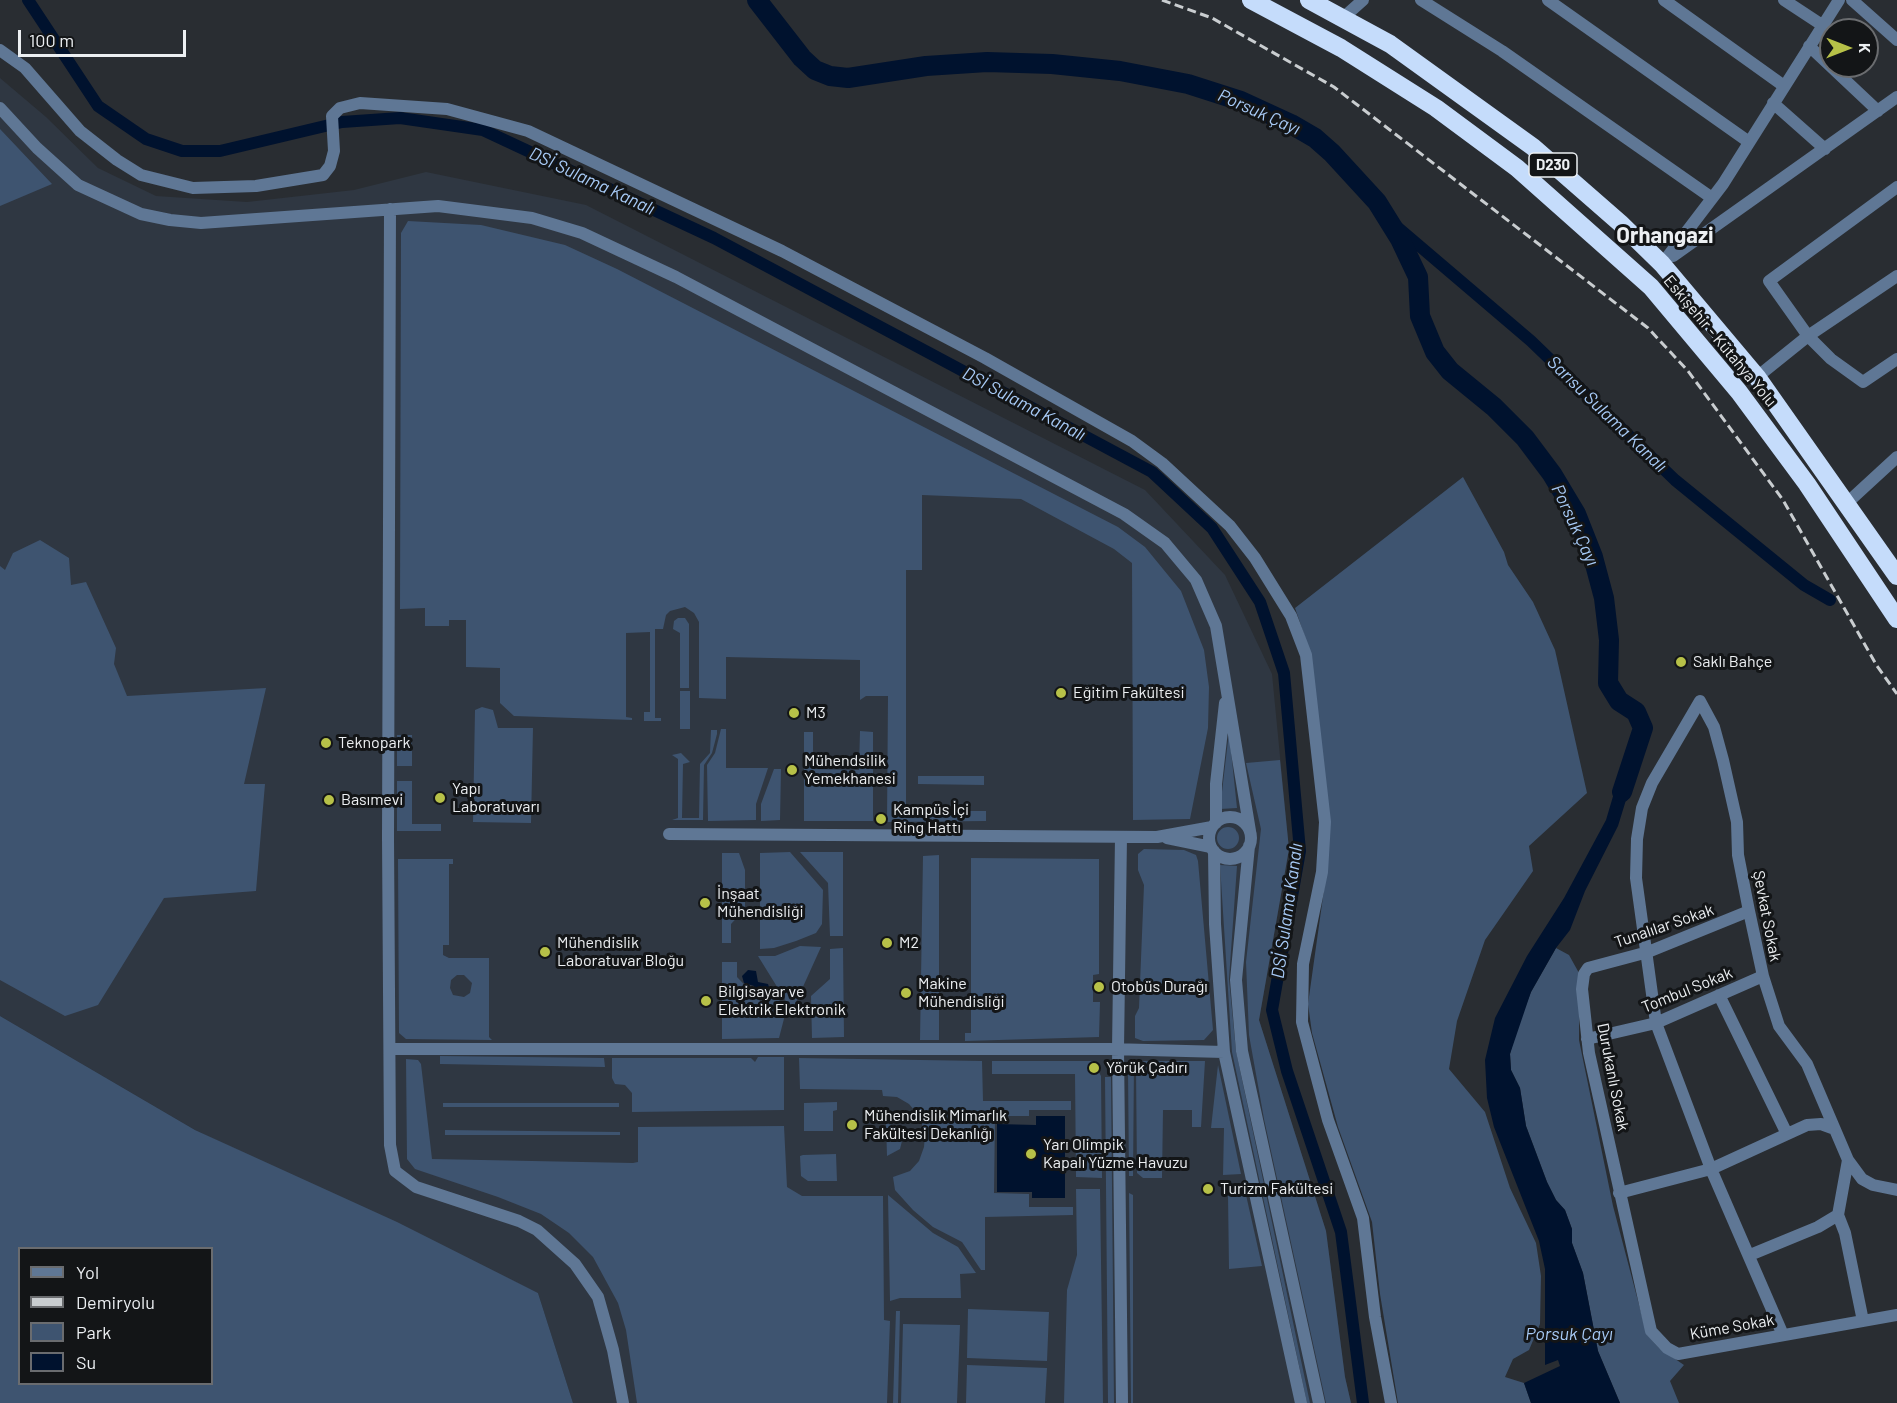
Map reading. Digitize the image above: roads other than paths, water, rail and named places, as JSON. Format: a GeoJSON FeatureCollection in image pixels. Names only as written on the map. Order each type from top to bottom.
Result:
{"type":"FeatureCollection","features":[{"type":"Feature","properties":{"kind":"highway","name":"Eskişehir - Kütahya Yolu"},"geometry":{"type":"LineString","coordinates":[[1251,0],[1341,48],[1427,102],[1517,168],[1651,287],[1739,392],[1807,484],[1897,620]]}},
{"type":"Feature","properties":{"kind":"highway","name":"Eskişehir - Kütahya Yolu"},"geometry":{"type":"LineString","coordinates":[[1309,0],[1352,6],[1390,44],[1533,147],[1620,223],[1662,264],[1757,377],[1895,568]]}},
{"type":"Feature","properties":{"kind":"highway"},"geometry":{"type":"LineString","coordinates":[[1739,392],[1757,377]]}},
{"type":"Feature","properties":{"kind":"street"},"geometry":{"type":"LineString","coordinates":[[1421,0],[1502,51],[1712,198]]}},
{"type":"Feature","properties":{"kind":"street"},"geometry":{"type":"LineString","coordinates":[[1548,0],[1749,142]]}},
{"type":"Feature","properties":{"kind":"street"},"geometry":{"type":"LineString","coordinates":[[1664,0],[1784,86]]}},
{"type":"Feature","properties":{"kind":"street"},"geometry":{"type":"LineString","coordinates":[[1784,0],[1819,23]]}},
{"type":"Feature","properties":{"kind":"street"},"geometry":{"type":"LineString","coordinates":[[1827,18],[1839,0]]}},
{"type":"Feature","properties":{"kind":"street"},"geometry":{"type":"LineString","coordinates":[[1852,0],[1897,40]]}},
{"type":"Feature","properties":{"kind":"street"},"geometry":{"type":"LineString","coordinates":[[1662,264],[1712,198],[1819,30]]}},
{"type":"Feature","properties":{"kind":"street"},"geometry":{"type":"LineString","coordinates":[[1809,46],[1878,111]]}},
{"type":"Feature","properties":{"kind":"street"},"geometry":{"type":"LineString","coordinates":[[0,50],[25,68],[80,131],[141,175],[192,188],[256,186],[322,175],[330,166],[334,150],[332,116],[340,108],[360,103],[402,104],[447,109],[528,131],[782,251],[985,358],[1131,441],[1162,463],[1230,526],[1255,558],[1291,616],[1306,656],[1324,822],[1322,872],[1304,964],[1302,1022],[1328,1120],[1363,1218],[1375,1317],[1391,1403]]}},
{"type":"Feature","properties":{"kind":"street"},"geometry":{"type":"LineString","coordinates":[[1662,264],[1897,97]]}},
{"type":"Feature","properties":{"kind":"street"},"geometry":{"type":"LineString","coordinates":[[1773,103],[1825,149]]}},
{"type":"Feature","properties":{"kind":"street"},"geometry":{"type":"LineString","coordinates":[[0,108],[37,148],[78,185],[141,214],[201,223],[438,206],[532,218],[582,233],[676,278],[1124,514],[1165,543],[1196,580],[1216,626],[1227,684],[1250,831],[1236,980],[1242,1051],[1319,1403]]}},
{"type":"Feature","properties":{"kind":"street"},"geometry":{"type":"LineString","coordinates":[[1897,188],[1769,281],[1808,336],[1831,359],[1863,382],[1897,359]]}},
{"type":"Feature","properties":{"kind":"street"},"geometry":{"type":"LineString","coordinates":[[390,209],[388,837],[390,1144],[395,1171],[416,1186],[519,1221],[537,1230],[575,1264],[598,1297],[613,1350],[622,1403]]}},
{"type":"Feature","properties":{"kind":"street"},"geometry":{"type":"LineString","coordinates":[[1757,377],[1808,336],[1897,276]]}},
{"type":"Feature","properties":{"kind":"street"},"geometry":{"type":"LineString","coordinates":[[1847,503],[1897,458]]}},
{"type":"Feature","properties":{"kind":"street"},"geometry":{"type":"LineString","coordinates":[[1227,684],[1214,825],[1209,837],[1213,849],[1215,924],[1224,1052],[1300,1403]]}},
{"type":"Feature","properties":{"kind":"street","name":"Şevkat Sokak"},"geometry":{"type":"LineString","coordinates":[[1648,952],[1636,878],[1637,839],[1642,808],[1652,783],[1700,701],[1714,728],[1723,760],[1737,822],[1738,855],[1762,976],[1779,1026],[1807,1064],[1832,1128],[1848,1160],[1862,1179],[1873,1185],[1897,1190]]}},
{"type":"Feature","properties":{"kind":"street"},"geometry":{"type":"LineString","coordinates":[[669,834],[1157,837],[1214,825],[1225,818],[1235,818],[1244,822],[1250,831]]}},
{"type":"Feature","properties":{"kind":"street"},"geometry":{"type":"LineString","coordinates":[[1121,837],[1118,1049],[1122,1403]]}},
{"type":"Feature","properties":{"kind":"street"},"geometry":{"type":"LineString","coordinates":[[1157,837],[1213,849],[1223,857],[1233,858],[1242,854],[1249,846]]}},
{"type":"Feature","properties":{"kind":"street","name":"Tunalılar Sokak"},"geometry":{"type":"LineString","coordinates":[[1588,968],[1648,952],[1749,911]]}},
{"type":"Feature","properties":{"kind":"street"},"geometry":{"type":"LineString","coordinates":[[1648,952],[1656,1023],[1711,1168],[1783,1335]]}},
{"type":"Feature","properties":{"kind":"street","name":"Durukanlı Sokak"},"geometry":{"type":"LineString","coordinates":[[1588,968],[1584,974],[1582,988],[1587,1039],[1619,1193]]}},
{"type":"Feature","properties":{"kind":"street","name":"Tombul Sokak"},"geometry":{"type":"LineString","coordinates":[[1587,1039],[1656,1023],[1762,976]]}},
{"type":"Feature","properties":{"kind":"street"},"geometry":{"type":"LineString","coordinates":[[1719,995],[1786,1132]]}},
{"type":"Feature","properties":{"kind":"street"},"geometry":{"type":"LineString","coordinates":[[390,1049],[1118,1049],[1224,1052]]}},
{"type":"Feature","properties":{"kind":"street"},"geometry":{"type":"LineString","coordinates":[[1619,1193],[1711,1168],[1786,1132],[1808,1125],[1821,1124],[1832,1128]]}},
{"type":"Feature","properties":{"kind":"street"},"geometry":{"type":"LineString","coordinates":[[1848,1160],[1838,1215],[1845,1233],[1863,1321]]}},
{"type":"Feature","properties":{"kind":"street","name":"Küme Sokak"},"geometry":{"type":"LineString","coordinates":[[1619,1193],[1651,1331],[1667,1348],[1678,1354],[1897,1315]]}},
{"type":"Feature","properties":{"kind":"street"},"geometry":{"type":"LineString","coordinates":[[1750,1255],[1818,1227],[1838,1215]]}},
{"type":"Feature","properties":{"kind":"water","name":"Porsuk Çayı"},"geometry":{"type":"Polygon","coordinates":[[[1625,756],[1632,756],[1630,787],[1618,826],[1585,891],[1570,930],[1556,948],[1531,992],[1510,1054],[1511,1070],[1520,1088],[1526,1126],[1547,1182],[1556,1200],[1565,1210],[1572,1229],[1572,1243],[1583,1273],[1598,1351],[1620,1403],[1531,1403],[1524,1383],[1560,1366],[1558,1360],[1545,1365],[1545,1269],[1539,1241],[1494,1127],[1487,1098],[1485,1060],[1495,1018],[1527,956],[1564,898],[1606,820],[1625,756]]]}},
{"type":"Feature","properties":{"kind":"water"},"geometry":{"type":"Polygon","coordinates":[[[748,970],[756,971],[758,982],[768,984],[770,990],[766,997],[758,997],[754,994],[754,986],[744,983],[742,976],[748,970]]]}},
{"type":"Feature","properties":{"kind":"water","name":"Yarı Olimpik Kapalı Yüzme Havuzu"},"geometry":{"type":"Polygon","coordinates":[[[1036,1116],[1065,1116],[1065,1198],[1032,1198],[1032,1192],[997,1192],[997,1124],[1036,1125],[1036,1116]]]}},
{"type":"Feature","properties":{"kind":"waterway","name":"DSİ Sulama Kanalı"},"geometry":{"type":"LineString","coordinates":[[28,0],[98,106],[146,139],[182,151],[220,151],[342,122],[400,118],[483,130],[714,238],[1152,472],[1212,528],[1260,602],[1284,673],[1300,851],[1272,1010],[1287,1071],[1341,1232],[1363,1403]]}},
{"type":"Feature","properties":{"kind":"waterway","name":"Porsuk Çayı"},"geometry":{"type":"LineString","coordinates":[[757,0],[802,58],[815,70],[830,76],[848,78],[926,66],[987,62],[1052,64],[1120,71],[1188,84],[1241,101],[1291,124],[1315,138],[1332,153],[1377,202],[1400,239],[1418,277],[1420,316],[1435,352],[1450,371],[1494,407],[1525,438],[1552,474],[1576,514],[1593,557],[1604,598],[1609,640],[1608,683],[1619,701],[1636,712],[1643,728],[1622,792]]}},
{"type":"Feature","properties":{"kind":"waterway","name":"Sarısu Sulama Kanalı"},"geometry":{"type":"LineString","coordinates":[[1389,220],[1531,341],[1675,480],[1804,585],[1830,600]]}},
{"type":"Feature","properties":{"kind":"railway"},"geometry":{"type":"LineString","coordinates":[[1162,0],[1212,18],[1334,87],[1648,328],[1688,371],[1783,500],[1877,666],[1897,694]]}},
{"type":"Feature","properties":{"kind":"place","name":"Saklı Bahçe"},"geometry":{"type":"Point","coordinates":[1681,662]}},
{"type":"Feature","properties":{"kind":"place","name":"Eğitim Fakültesi"},"geometry":{"type":"Point","coordinates":[1061,693]}},
{"type":"Feature","properties":{"kind":"place","name":"M3"},"geometry":{"type":"Point","coordinates":[794,713]}},
{"type":"Feature","properties":{"kind":"place","name":"Teknopark"},"geometry":{"type":"Point","coordinates":[326,743]}},
{"type":"Feature","properties":{"kind":"place","name":"Mühendsilik Yemekhanesi"},"geometry":{"type":"Point","coordinates":[792,770]}},
{"type":"Feature","properties":{"kind":"place","name":"Yapı Laboratuvarı"},"geometry":{"type":"Point","coordinates":[440,798]}},
{"type":"Feature","properties":{"kind":"place","name":"Basımevi"},"geometry":{"type":"Point","coordinates":[329,800]}},
{"type":"Feature","properties":{"kind":"place","name":"Kampüs İçi Ring Hattı"},"geometry":{"type":"Point","coordinates":[881,819]}},
{"type":"Feature","properties":{"kind":"place","name":"İnşaat Mühendisliği"},"geometry":{"type":"Point","coordinates":[705,903]}},
{"type":"Feature","properties":{"kind":"place","name":"M2"},"geometry":{"type":"Point","coordinates":[887,943]}},
{"type":"Feature","properties":{"kind":"place","name":"Mühendislik Laboratuvar Bloğu"},"geometry":{"type":"Point","coordinates":[545,952]}},
{"type":"Feature","properties":{"kind":"place","name":"Otobüs Durağı"},"geometry":{"type":"Point","coordinates":[1099,987]}},
{"type":"Feature","properties":{"kind":"place","name":"Makine Mühendisliği"},"geometry":{"type":"Point","coordinates":[906,993]}},
{"type":"Feature","properties":{"kind":"place","name":"Bilgisayar ve Elektrik Elektronik"},"geometry":{"type":"Point","coordinates":[706,1001]}},
{"type":"Feature","properties":{"kind":"place","name":"Yörük Çadırı"},"geometry":{"type":"Point","coordinates":[1094,1068]}},
{"type":"Feature","properties":{"kind":"place","name":"Mühendislik Mimarlık Fakültesi Dekanlığı"},"geometry":{"type":"Point","coordinates":[852,1125]}},
{"type":"Feature","properties":{"kind":"place","name":"Yarı Olimpik Kapalı Yüzme Havuzu"},"geometry":{"type":"Point","coordinates":[1031,1154]}},
{"type":"Feature","properties":{"kind":"place","name":"Turizm Fakültesi"},"geometry":{"type":"Point","coordinates":[1208,1189]}},
{"type":"Feature","properties":{"kind":"district","name":"Orhangazi"},"geometry":{"type":"Point","coordinates":[1665,236]}}]}
